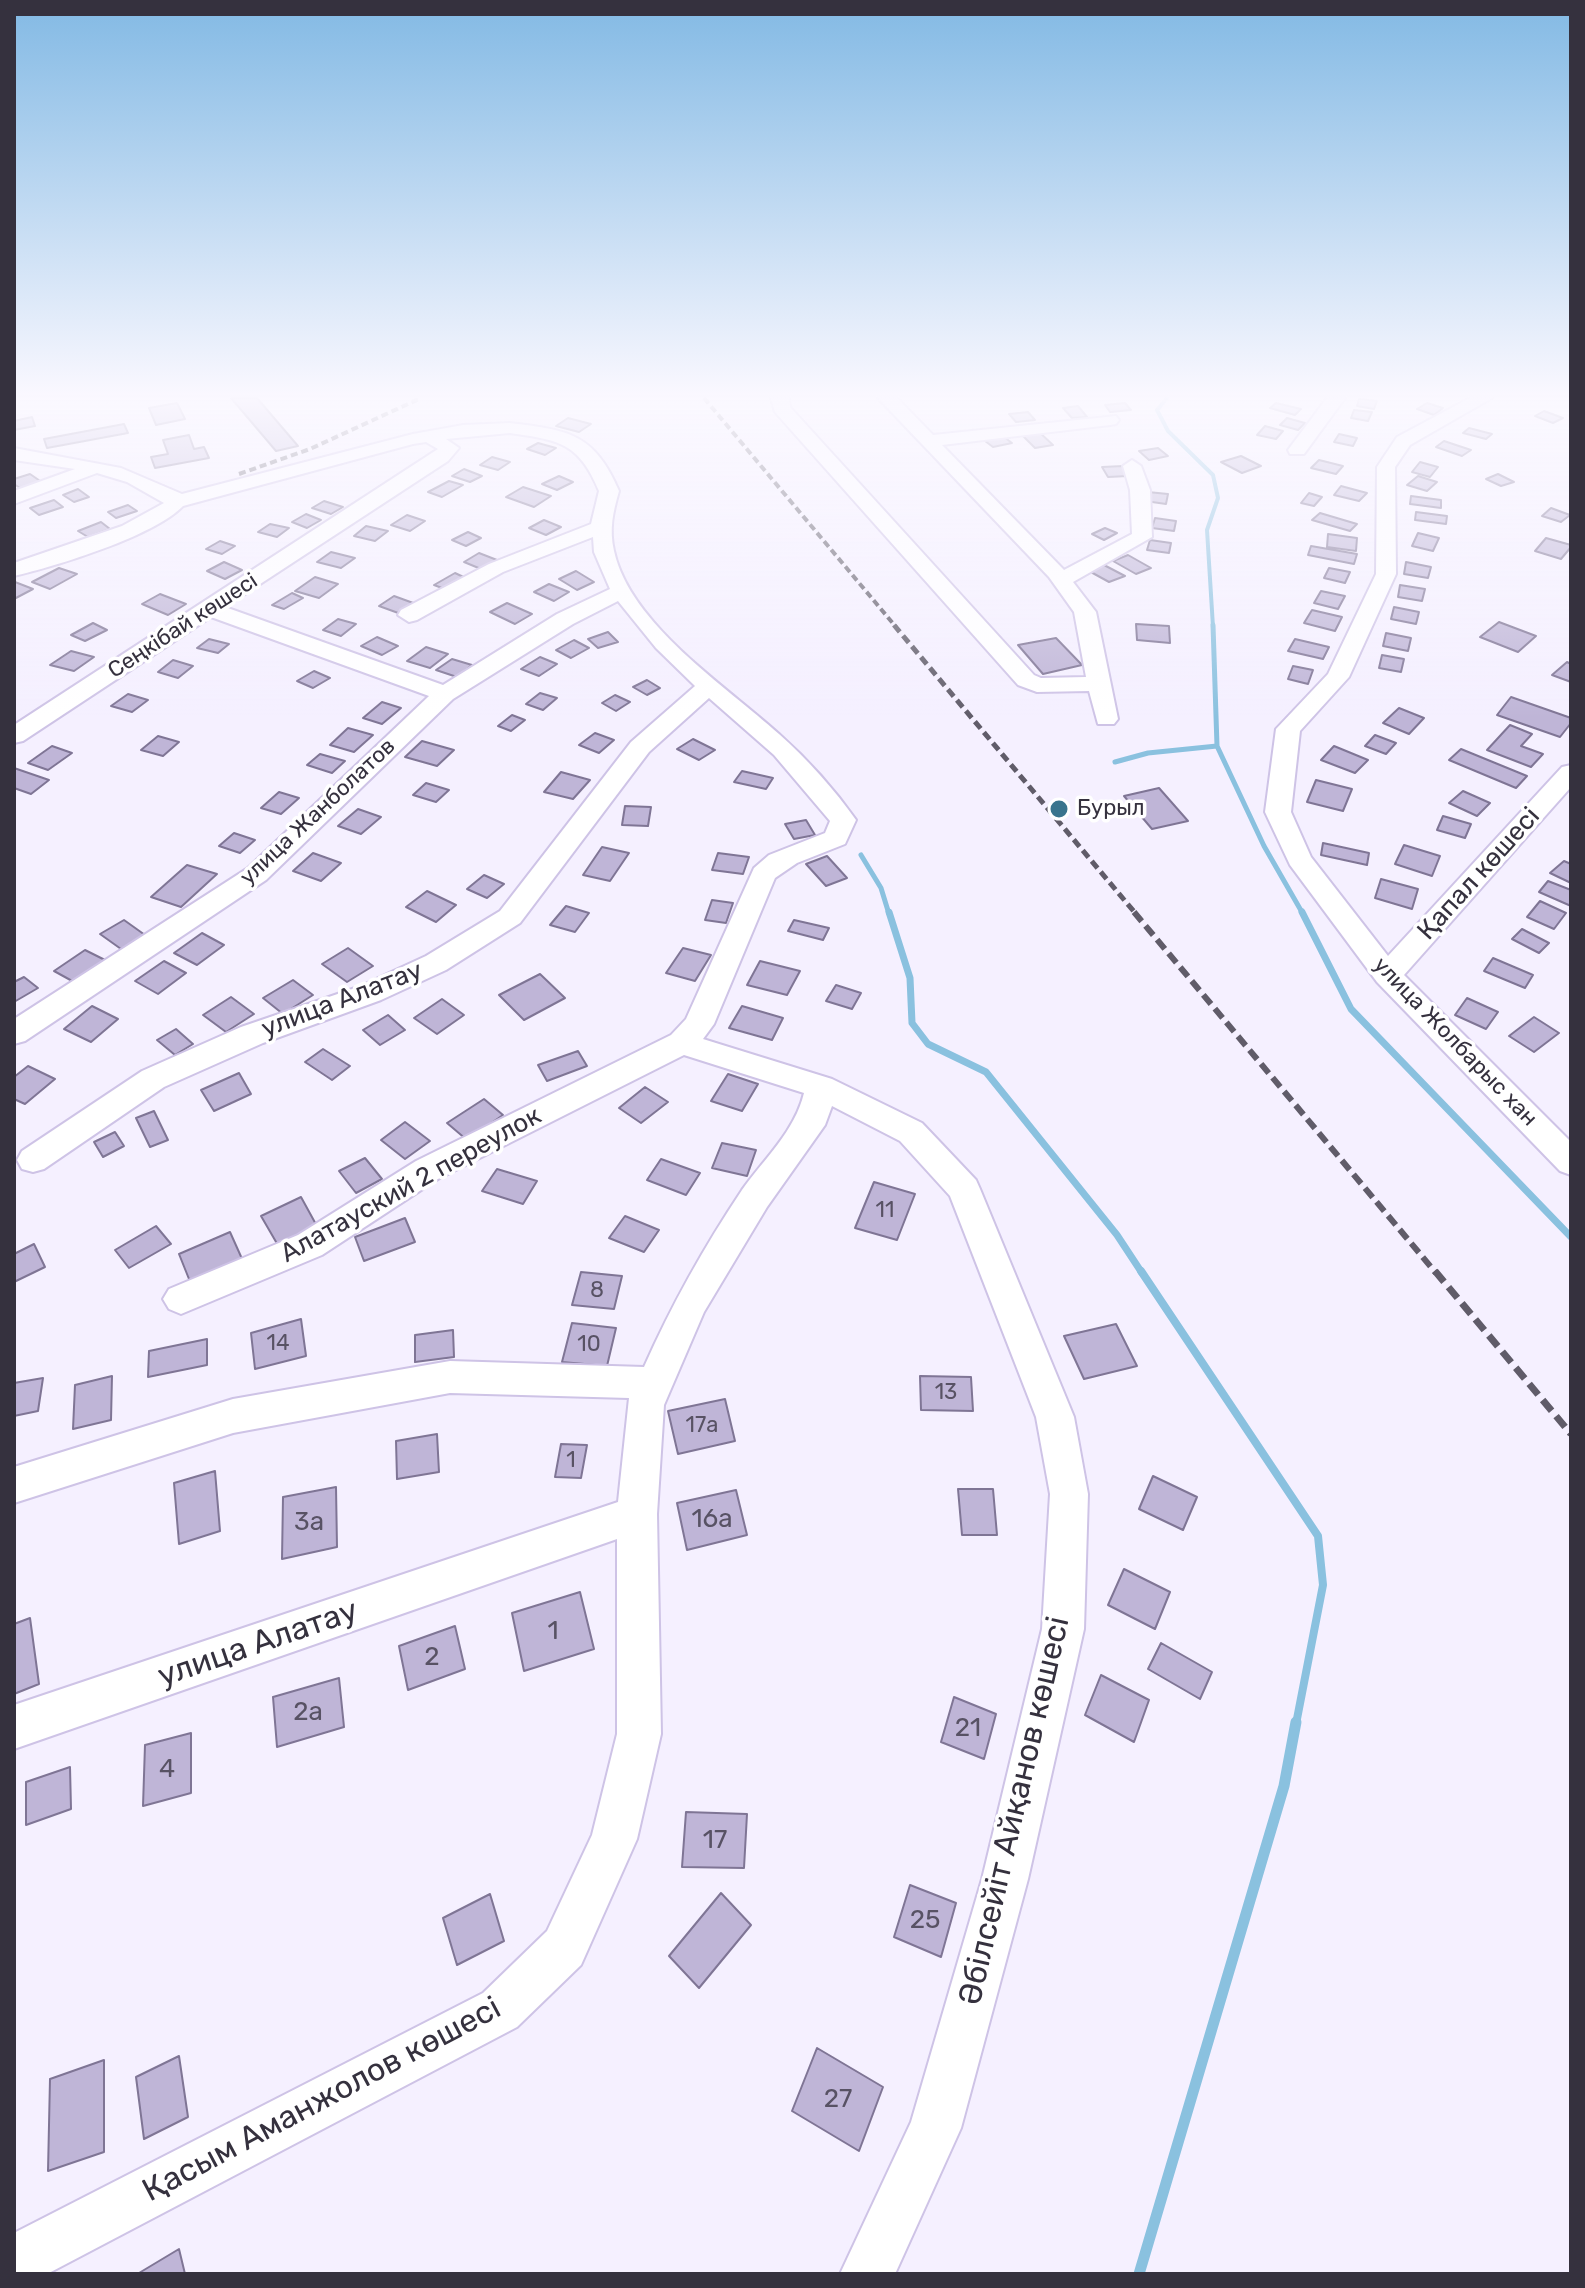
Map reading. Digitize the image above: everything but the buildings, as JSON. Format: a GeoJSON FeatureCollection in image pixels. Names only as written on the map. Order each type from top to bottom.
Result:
{"type":"FeatureCollection","features":[{"type":"Feature","properties":{"kind":"street"},"geometry":{"type":"LineString","coordinates":[[14,570],[152,521],[175,505]]}},
{"type":"Feature","properties":{"kind":"street","name":"Сеңкібай көшесі"},"geometry":{"type":"LineString","coordinates":[[14,736],[368,505]]}},
{"type":"Feature","properties":{"kind":"street"},"geometry":{"type":"LineString","coordinates":[[606,505],[601,527],[603,545],[621,592],[708,687],[774,742],[843,820],[836,838],[819,848],[780,858],[763,874],[699,1024],[682,1043],[821,1087]]}},
{"type":"Feature","properties":{"kind":"street"},"geometry":{"type":"LineString","coordinates":[[868,505],[1026,680],[1037,685],[1099,684]]}},
{"type":"Feature","properties":{"kind":"street"},"geometry":{"type":"LineString","coordinates":[[988,505],[1061,580],[1085,612],[1106,719]]}},
{"type":"Feature","properties":{"kind":"street"},"geometry":{"type":"LineString","coordinates":[[1061,580],[1142,537],[1141,505]]}},
{"type":"Feature","properties":{"kind":"street","name":"улица Жолбарыс хан"},"geometry":{"type":"LineString","coordinates":[[1386,505],[1386,574],[1338,677],[1288,729],[1278,812],[1299,859],[1387,975],[1571,1162]]}},
{"type":"Feature","properties":{"kind":"street"},"geometry":{"type":"LineString","coordinates":[[409,615],[496,568],[601,527]]}},
{"type":"Feature","properties":{"kind":"street","name":"улица Жанболатов"},"geometry":{"type":"LineString","coordinates":[[14,1033],[257,874],[445,694],[565,619],[621,592]]}},
{"type":"Feature","properties":{"kind":"street"},"geometry":{"type":"LineString","coordinates":[[209,609],[445,694]]}},
{"type":"Feature","properties":{"kind":"street","name":"улица Алатау"},"geometry":{"type":"LineString","coordinates":[[33,1160],[153,1079],[252,1035],[384,987],[436,963],[510,917],[640,747],[708,687]]}},
{"type":"Feature","properties":{"kind":"street","name":"Қапал көшесі"},"geometry":{"type":"LineString","coordinates":[[1387,975],[1571,772]]}},
{"type":"Feature","properties":{"kind":"street","name":"Алатауский 2 переулок"},"geometry":{"type":"LineString","coordinates":[[181,1299],[310,1245],[427,1170],[682,1043]]}},
{"type":"Feature","properties":{"kind":"street","name":"Қасым Аманжолов көшесі"},"geometry":{"type":"LineString","coordinates":[[14,2262],[500,2010],[564,1948],[614,1839],[639,1734],[637,1514],[645,1405],[689,1305],[755,1198],[814,1117],[821,1087]]}},
{"type":"Feature","properties":{"kind":"street","name":"Әбілсейіт Айқанов көшесі"},"geometry":{"type":"LineString","coordinates":[[821,1087],[911,1132],[964,1189],[1055,1417],[1069,1494],[1063,1629],[1005,1879],[935,2128],[867,2274]]}},
{"type":"Feature","properties":{"kind":"street"},"geometry":{"type":"LineString","coordinates":[[14,1485],[233,1416],[450,1377],[655,1383]]}},
{"type":"Feature","properties":{"kind":"street","name":"улица Алатау"},"geometry":{"type":"LineString","coordinates":[[14,1727],[637,1514]]}},
{"type":"Feature","properties":{"kind":"waterway"},"geometry":{"type":"LineString","coordinates":[[1213,627],[1207,530],[1216,505]]}},
{"type":"Feature","properties":{"kind":"waterway"},"geometry":{"type":"LineString","coordinates":[[1213,625],[1217,746]]}},
{"type":"Feature","properties":{"kind":"waterway"},"geometry":{"type":"LineString","coordinates":[[1115,762],[1148,753],[1217,746]]}},
{"type":"Feature","properties":{"kind":"waterway"},"geometry":{"type":"LineString","coordinates":[[1217,746],[1264,846],[1303,914]]}},
{"type":"Feature","properties":{"kind":"waterway"},"geometry":{"type":"LineString","coordinates":[[861,855],[881,888],[889,914]]}},
{"type":"Feature","properties":{"kind":"waterway"},"geometry":{"type":"LineString","coordinates":[[889,912],[910,978],[912,1023],[928,1044],[986,1072],[1117,1235],[1142,1273]]}},
{"type":"Feature","properties":{"kind":"waterway"},"geometry":{"type":"LineString","coordinates":[[1302,912],[1351,1009],[1571,1237]]}},
{"type":"Feature","properties":{"kind":"waterway"},"geometry":{"type":"LineString","coordinates":[[1141,1271],[1318,1536],[1323,1585],[1296,1724]]}},
{"type":"Feature","properties":{"kind":"waterway"},"geometry":{"type":"LineString","coordinates":[[1139,2274],[1284,1786],[1296,1722]]}},
{"type":"Feature","properties":{"kind":"railway"},"geometry":{"type":"LineString","coordinates":[[794,505],[896,627]]}},
{"type":"Feature","properties":{"kind":"railway"},"geometry":{"type":"LineString","coordinates":[[894,625],[1136,914]]}},
{"type":"Feature","properties":{"kind":"railway"},"geometry":{"type":"LineString","coordinates":[[1134,912],[1436,1273]]}},
{"type":"Feature","properties":{"kind":"railway"},"geometry":{"type":"LineString","coordinates":[[1435,1271],[1571,1434]]}},
{"type":"Feature","properties":{"kind":"place","name":"Бурыл"},"geometry":{"type":"Point","coordinates":[1059,809]}}]}
